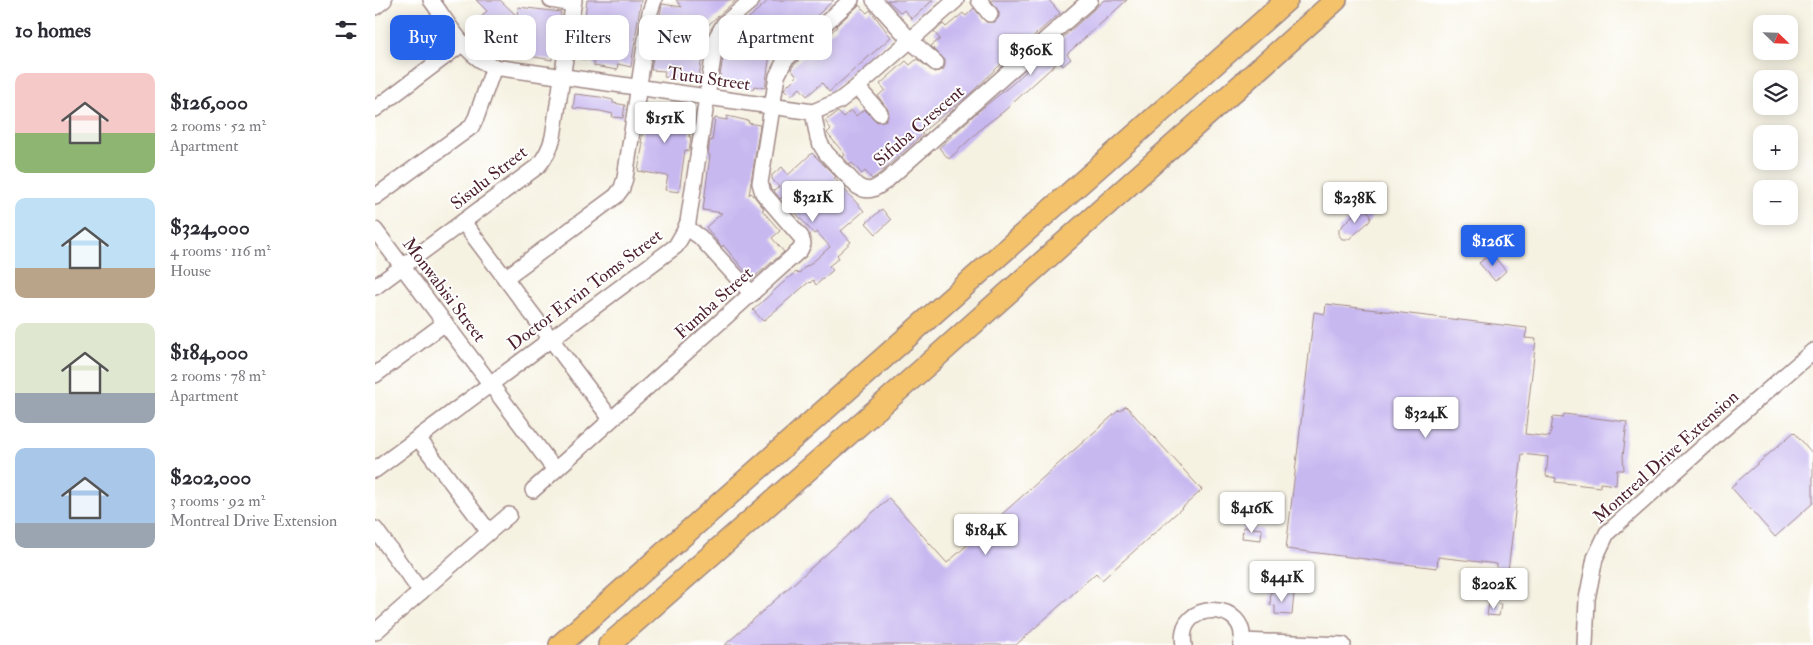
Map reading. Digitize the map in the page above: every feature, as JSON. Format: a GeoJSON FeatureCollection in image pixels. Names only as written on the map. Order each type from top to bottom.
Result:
{"type":"FeatureCollection","features":[{"type":"Feature","properties":{"kind":"highway"},"geometry":{"type":"LineString","coordinates":[[560,645],[1287,0]]}},
{"type":"Feature","properties":{"kind":"highway"},"geometry":{"type":"LineString","coordinates":[[609,645],[1336,0]]}},
{"type":"Feature","properties":{"kind":"street"},"geometry":{"type":"LineString","coordinates":[[375,7],[384,0]]}},
{"type":"Feature","properties":{"kind":"street","name":"Tutu Street"},"geometry":{"type":"LineString","coordinates":[[431,0],[463,44],[476,58],[494,67],[813,112]]}},
{"type":"Feature","properties":{"kind":"street"},"geometry":{"type":"LineString","coordinates":[[551,0],[574,2]]}},
{"type":"Feature","properties":{"kind":"street"},"geometry":{"type":"LineString","coordinates":[[505,278],[619,192],[625,178],[650,12],[654,0]]}},
{"type":"Feature","properties":{"kind":"street","name":"Doctor Ervin Toms Street"},"geometry":{"type":"LineString","coordinates":[[375,470],[671,251],[681,240],[686,227],[706,97],[719,30],[752,0]]}},
{"type":"Feature","properties":{"kind":"street"},"geometry":{"type":"LineString","coordinates":[[771,106],[779,69],[785,60],[851,0]]}},
{"type":"Feature","properties":{"kind":"street"},"geometry":{"type":"LineString","coordinates":[[874,0],[911,41],[936,63]]}},
{"type":"Feature","properties":{"kind":"street"},"geometry":{"type":"LineString","coordinates":[[813,112],[839,101],[857,87],[956,0]]}},
{"type":"Feature","properties":{"kind":"street"},"geometry":{"type":"LineString","coordinates":[[979,0],[990,14]]}},
{"type":"Feature","properties":{"kind":"street","name":"Sisulu Street"},"geometry":{"type":"LineString","coordinates":[[375,287],[544,160],[551,145],[574,2]]}},
{"type":"Feature","properties":{"kind":"street","name":"Sifuba Crescent"},"geometry":{"type":"LineString","coordinates":[[813,112],[818,138],[826,153],[857,186],[863,190],[873,190],[887,180],[1080,3]]}},
{"type":"Feature","properties":{"kind":"street"},"geometry":{"type":"LineString","coordinates":[[375,109],[463,44]]}},
{"type":"Feature","properties":{"kind":"street"},"geometry":{"type":"LineString","coordinates":[[375,197],[471,127],[494,67]]}},
{"type":"Feature","properties":{"kind":"street"},"geometry":{"type":"LineString","coordinates":[[857,87],[880,113]]}},
{"type":"Feature","properties":{"kind":"street","name":"Fumba Street"},"geometry":{"type":"LineString","coordinates":[[533,490],[798,253],[803,244],[799,234],[763,193],[760,187],[771,106]]}},
{"type":"Feature","properties":{"kind":"street"},"geometry":{"type":"LineString","coordinates":[[463,222],[611,420]]}},
{"type":"Feature","properties":{"kind":"street"},"geometry":{"type":"LineString","coordinates":[[686,227],[700,236],[752,294]]}},
{"type":"Feature","properties":{"kind":"street","name":"Monwabisi Street"},"geometry":{"type":"LineString","coordinates":[[375,230],[555,470]]}},
{"type":"Feature","properties":{"kind":"street"},"geometry":{"type":"LineString","coordinates":[[375,375],[445,324]]}},
{"type":"Feature","properties":{"kind":"street","name":"Montreal Drive Extension"},"geometry":{"type":"LineString","coordinates":[[1585,645],[1587,599],[1595,558],[1607,533],[1813,351]]}},
{"type":"Feature","properties":{"kind":"street"},"geometry":{"type":"LineString","coordinates":[[418,438],[489,532]]}},
{"type":"Feature","properties":{"kind":"street"},"geometry":{"type":"LineString","coordinates":[[375,632],[509,515]]}},
{"type":"Feature","properties":{"kind":"street"},"geometry":{"type":"LineString","coordinates":[[375,529],[421,592]]}},
{"type":"Feature","properties":{"kind":"street"},"geometry":{"type":"LineString","coordinates":[[1184,645],[1184,632],[1188,622],[1204,610],[1215,609],[1224,611],[1238,623],[1242,643],[1343,645]]}},
{"type":"Feature","properties":{"kind":"building"},"geometry":{"type":"Polygon","coordinates":[[[476,0],[500,0],[516,15],[483,15],[487,11],[476,0]]]}},
{"type":"Feature","properties":{"kind":"building"},"geometry":{"type":"Polygon","coordinates":[[[587,0],[641,0],[631,67],[618,64],[617,70],[594,66],[594,61],[587,60],[629,60],[629,15],[585,15],[587,0]]]}},
{"type":"Feature","properties":{"kind":"building"},"geometry":{"type":"Polygon","coordinates":[[[676,0],[736,0],[709,24],[709,15],[660,15],[662,4],[682,7],[676,0]]]}},
{"type":"Feature","properties":{"kind":"building"},"geometry":{"type":"Polygon","coordinates":[[[769,0],[834,0],[818,15],[752,15],[769,0]]]}},
{"type":"Feature","properties":{"kind":"building"},"geometry":{"type":"Polygon","coordinates":[[[887,0],[933,0],[912,19],[904,10],[901,13],[887,0]]]}},
{"type":"Feature","properties":{"kind":"building"},"geometry":{"type":"Polygon","coordinates":[[[991,0],[1049,0],[1060,13],[971,93],[921,133],[923,134],[878,175],[872,179],[865,171],[862,174],[852,163],[850,165],[843,157],[845,155],[827,133],[831,129],[825,121],[838,112],[843,117],[851,110],[856,116],[864,109],[877,122],[886,120],[889,112],[878,96],[885,90],[880,84],[906,61],[910,65],[917,59],[934,72],[943,70],[945,60],[931,46],[940,39],[934,32],[943,24],[946,27],[963,13],[966,16],[974,8],[986,22],[995,22],[999,17],[999,12],[991,0]]]}},
{"type":"Feature","properties":{"kind":"building"},"geometry":{"type":"Polygon","coordinates":[[[1104,0],[1127,0],[1067,54],[1071,59],[1063,66],[1059,61],[949,159],[939,148],[1104,0]]]}},
{"type":"Feature","properties":{"kind":"building"},"geometry":{"type":"Polygon","coordinates":[[[859,5],[867,13],[870,10],[891,37],[829,92],[822,83],[807,96],[800,88],[791,96],[784,89],[797,76],[791,69],[800,60],[832,60],[832,31],[859,5]]]}},
{"type":"Feature","properties":{"kind":"building"},"geometry":{"type":"Polygon","coordinates":[[[518,7],[561,12],[561,15],[546,15],[546,59],[536,57],[536,15],[517,15],[518,7]]]}},
{"type":"Feature","properties":{"kind":"building"},"geometry":{"type":"Polygon","coordinates":[[[653,60],[702,60],[699,76],[688,75],[688,80],[664,77],[665,71],[651,70],[653,60]]]}},
{"type":"Feature","properties":{"kind":"building"},"geometry":{"type":"Polygon","coordinates":[[[723,60],[769,60],[765,88],[754,86],[753,89],[719,82],[723,60]]]}},
{"type":"Feature","properties":{"kind":"building"},"geometry":{"type":"Polygon","coordinates":[[[575,94],[600,97],[613,100],[613,103],[625,105],[623,118],[612,117],[613,114],[600,111],[573,108],[575,94]]]}},
{"type":"Feature","properties":{"kind":"building"},"geometry":{"type":"Polygon","coordinates":[[[647,106],[670,107],[692,114],[689,151],[685,150],[679,192],[665,190],[668,176],[638,171],[647,106]]]}},
{"type":"Feature","properties":{"kind":"building"},"geometry":{"type":"Polygon","coordinates":[[[727,116],[760,125],[749,195],[751,193],[754,196],[764,209],[762,210],[780,231],[772,238],[784,252],[752,279],[706,227],[722,213],[703,210],[710,155],[708,154],[715,118],[727,120],[727,116]]]}},
{"type":"Feature","properties":{"kind":"building"},"geometry":{"type":"Polygon","coordinates":[[[812,153],[836,177],[834,178],[864,211],[841,231],[851,242],[837,255],[839,258],[829,266],[833,270],[816,285],[813,280],[809,282],[763,321],[753,310],[786,280],[796,272],[798,274],[830,247],[817,232],[814,234],[782,197],[780,199],[774,191],[779,187],[772,179],[772,175],[782,167],[788,175],[812,153]]]}},
{"type":"Feature","properties":{"kind":"building"},"geometry":{"type":"Polygon","coordinates":[[[882,209],[891,220],[876,234],[866,223],[882,209]]]}},
{"type":"Feature","properties":{"kind":"building"},"geometry":{"type":"Polygon","coordinates":[[[1364,209],[1370,213],[1370,221],[1349,239],[1342,239],[1339,235],[1339,229],[1353,215],[1364,209]]]}},
{"type":"Feature","properties":{"kind":"building"},"geometry":{"type":"Polygon","coordinates":[[[1491,253],[1506,271],[1495,281],[1479,263],[1491,253]]]}},
{"type":"Feature","properties":{"kind":"building"},"geometry":{"type":"Polygon","coordinates":[[[1326,304],[1527,328],[1525,338],[1536,339],[1525,434],[1550,437],[1553,417],[1563,418],[1564,414],[1627,422],[1623,456],[1624,470],[1617,470],[1616,485],[1600,483],[1600,487],[1555,482],[1556,478],[1546,476],[1548,457],[1522,454],[1508,571],[1497,570],[1497,564],[1438,557],[1437,568],[1286,549],[1314,312],[1325,314],[1326,304]]]}},
{"type":"Feature","properties":{"kind":"building"},"geometry":{"type":"Polygon","coordinates":[[[1126,406],[1202,490],[1102,580],[1096,573],[1016,645],[725,645],[889,498],[947,563],[1119,410],[1126,406]]]}},
{"type":"Feature","properties":{"kind":"building"},"geometry":{"type":"Polygon","coordinates":[[[1794,432],[1813,454],[1813,503],[1775,537],[1731,487],[1794,432]]]}},
{"type":"Feature","properties":{"kind":"building"},"geometry":{"type":"Polygon","coordinates":[[[1243,527],[1262,529],[1261,540],[1242,538],[1243,527]]]}},
{"type":"Feature","properties":{"kind":"building"},"geometry":{"type":"Polygon","coordinates":[[[1271,591],[1294,593],[1292,615],[1275,614],[1275,606],[1270,605],[1271,591]]]}},
{"type":"Feature","properties":{"kind":"building"},"geometry":{"type":"Polygon","coordinates":[[[1489,603],[1501,604],[1499,616],[1487,615],[1489,603]]]}}]}
